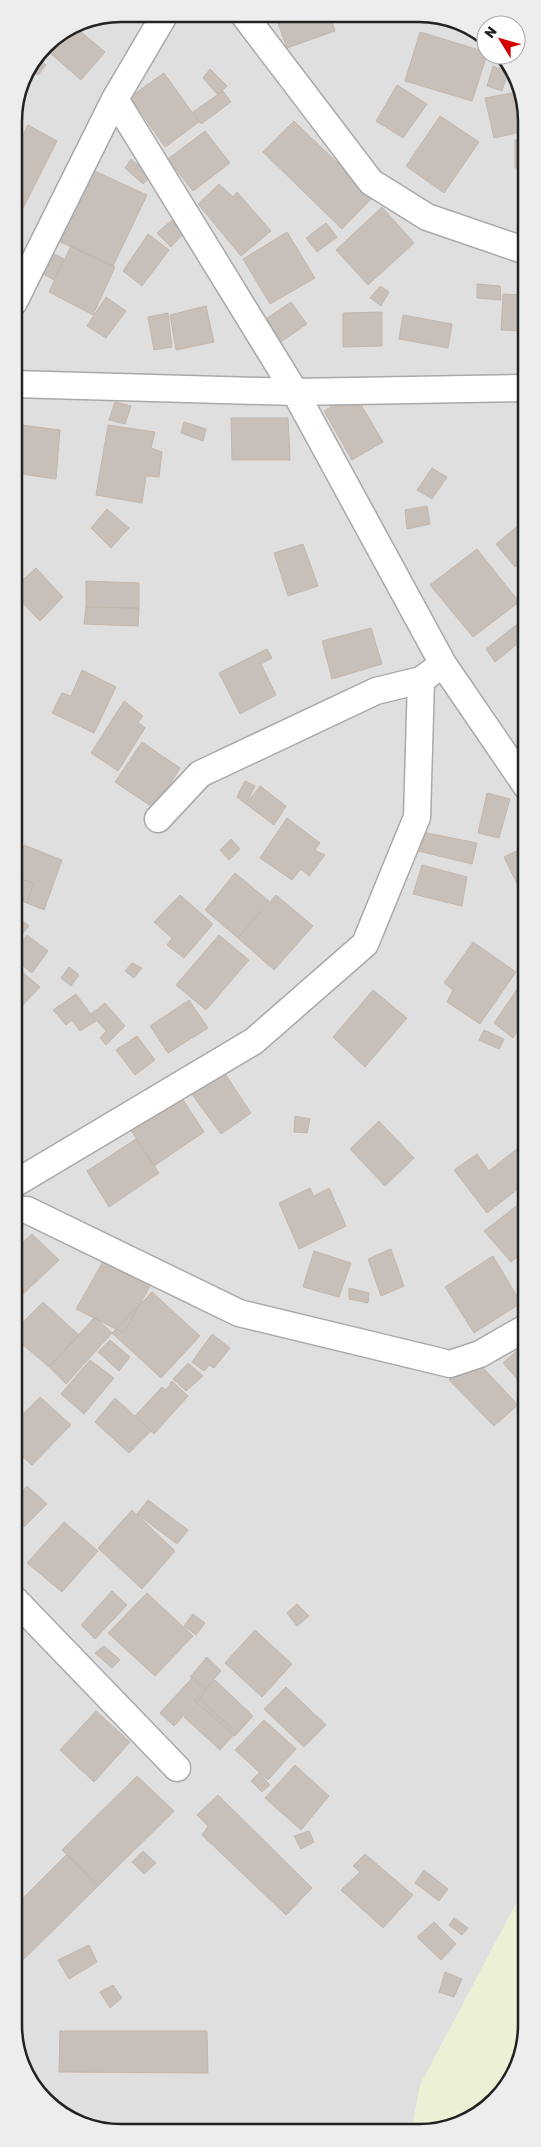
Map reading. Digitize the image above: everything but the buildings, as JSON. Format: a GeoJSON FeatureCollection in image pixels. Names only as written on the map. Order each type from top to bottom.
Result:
{"type":"FeatureCollection","features":[{"type":"Feature","properties":{"kind":"street"},"geometry":{"type":"LineString","coordinates":[[23,284],[115,99],[160,23]]}},
{"type":"Feature","properties":{"kind":"street"},"geometry":{"type":"LineString","coordinates":[[250,23],[371,182],[428,217],[518,248]]}},
{"type":"Feature","properties":{"kind":"street"},"geometry":{"type":"LineString","coordinates":[[115,99],[295,392],[443,664],[518,775]]}},
{"type":"Feature","properties":{"kind":"street"},"geometry":{"type":"LineString","coordinates":[[23,384],[295,392],[518,388]]}},
{"type":"Feature","properties":{"kind":"street"},"geometry":{"type":"LineString","coordinates":[[158,819],[200,774],[376,691],[421,680],[443,664]]}},
{"type":"Feature","properties":{"kind":"street"},"geometry":{"type":"LineString","coordinates":[[22,1179],[254,1041],[365,944],[417,817],[421,680]]}},
{"type":"Feature","properties":{"kind":"street"},"geometry":{"type":"LineString","coordinates":[[22,1210],[28,1210],[239,1313],[450,1364],[480,1354],[518,1332]]}},
{"type":"Feature","properties":{"kind":"street"},"geometry":{"type":"LineString","coordinates":[[22,1608],[177,1768]]}},
{"type":"Feature","properties":{"kind":"shaded area"},"geometry":{"type":"Polygon","coordinates":[[[419,22],[439,24],[476,40],[476,65],[501,65],[511,84],[518,109],[518,2038],[511,2063],[505,2075],[485,2100],[457,2117],[432,2124],[102,2123],[72,2111],[61,2104],[43,2086],[28,2057],[24,2045],[22,2025],[23,109],[30,84],[36,72],[56,47],[84,30],[102,24],[419,22]]]}},
{"type":"Feature","properties":{"kind":"green space"},"geometry":{"type":"Polygon","coordinates":[[[518,1900],[518,2038],[511,2063],[505,2075],[494,2091],[474,2108],[457,2117],[432,2124],[413,2124],[420,2085],[518,1900]]]}}]}
